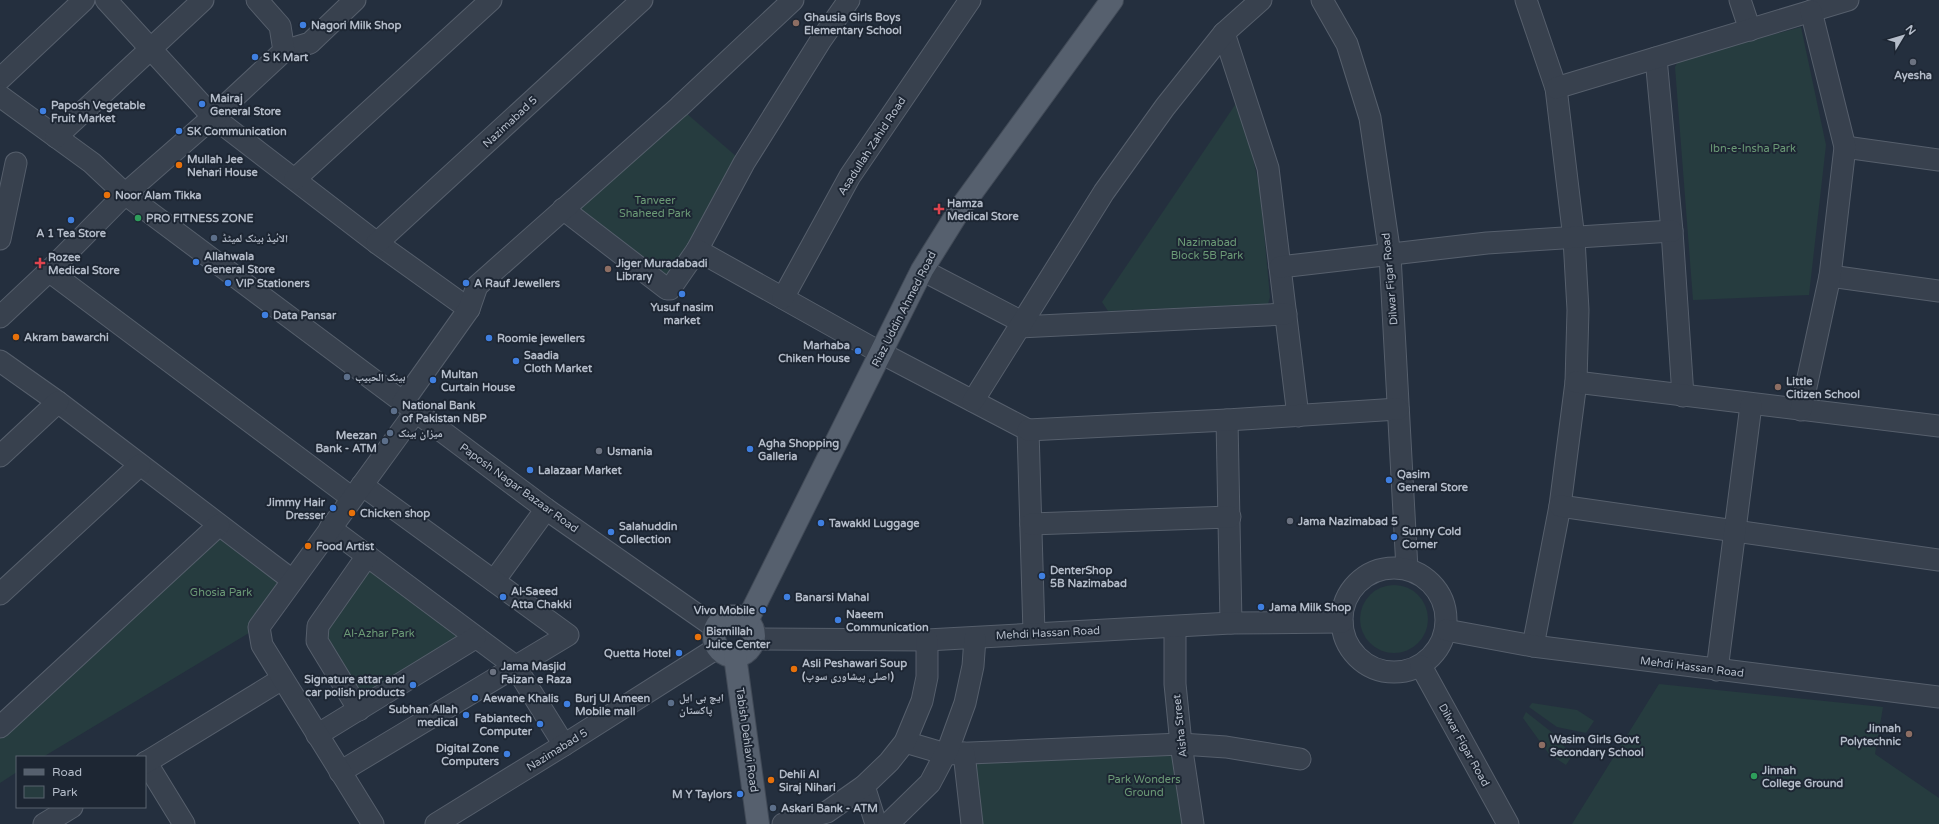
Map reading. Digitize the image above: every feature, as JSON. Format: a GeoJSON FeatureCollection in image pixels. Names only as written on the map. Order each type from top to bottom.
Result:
{"type":"FeatureCollection","features":[{"type":"Feature","properties":{"kind":"main road","name":"Riaz Uddin Ahmed Road"},"geometry":{"type":"LineString","coordinates":[[723,644],[748,651],[750,630],[881,353],[922,270],[962,206],[1071,53],[1112,0]]}},
{"type":"Feature","properties":{"kind":"main road"},"geometry":{"type":"LineString","coordinates":[[723,644],[719,623],[730,617],[742,618],[750,630]]}},
{"type":"Feature","properties":{"kind":"main road","name":"Tabish Dehlavi Road"},"geometry":{"type":"LineString","coordinates":[[723,644],[758,824]]}},
{"type":"Feature","properties":{"kind":"street"},"geometry":{"type":"LineString","coordinates":[[0,79],[84,0]]}},
{"type":"Feature","properties":{"kind":"street"},"geometry":{"type":"LineString","coordinates":[[106,0],[213,117],[377,243],[469,309]]}},
{"type":"Feature","properties":{"kind":"street"},"geometry":{"type":"LineString","coordinates":[[56,137],[203,0]]}},
{"type":"Feature","properties":{"kind":"street"},"geometry":{"type":"LineString","coordinates":[[257,0],[280,26],[284,51]]}},
{"type":"Feature","properties":{"kind":"street"},"geometry":{"type":"LineString","coordinates":[[0,317],[49,271],[125,194],[213,117],[284,51],[310,43],[355,0]]}},
{"type":"Feature","properties":{"kind":"street"},"geometry":{"type":"LineString","coordinates":[[295,179],[491,0]]}},
{"type":"Feature","properties":{"kind":"street","name":"Nazimabad 5"},"geometry":{"type":"LineString","coordinates":[[377,243],[642,0]]}},
{"type":"Feature","properties":{"kind":"street"},"geometry":{"type":"LineString","coordinates":[[373,824],[262,645],[259,627],[357,492],[469,309],[477,286],[679,107],[793,0]]}},
{"type":"Feature","properties":{"kind":"street"},"geometry":{"type":"LineString","coordinates":[[563,209],[668,289],[672,287],[697,250],[744,163],[821,40],[849,0]]}},
{"type":"Feature","properties":{"kind":"street","name":"Asadullah Zahid Road"},"geometry":{"type":"LineString","coordinates":[[783,298],[850,176],[970,0]]}},
{"type":"Feature","properties":{"kind":"street"},"geometry":{"type":"LineString","coordinates":[[974,401],[1020,324],[1104,192],[1165,107],[1224,33],[1261,0]]}},
{"type":"Feature","properties":{"kind":"street","name":"Dilwar Figar Road"},"geometry":{"type":"LineString","coordinates":[[1322,0],[1347,44],[1370,118],[1390,255],[1407,569]]}},
{"type":"Feature","properties":{"kind":"street"},"geometry":{"type":"LineString","coordinates":[[1526,0],[1556,88],[1574,239],[1578,310],[1576,382],[1560,506],[1533,646]]}},
{"type":"Feature","properties":{"kind":"street"},"geometry":{"type":"LineString","coordinates":[[1740,0],[1750,30]]}},
{"type":"Feature","properties":{"kind":"street"},"geometry":{"type":"LineString","coordinates":[[1556,88],[1848,0]]}},
{"type":"Feature","properties":{"kind":"street"},"geometry":{"type":"LineString","coordinates":[[1802,410],[1830,276],[1845,146],[1811,11]]}},
{"type":"Feature","properties":{"kind":"street"},"geometry":{"type":"LineString","coordinates":[[1224,33],[1268,168],[1298,416]]}},
{"type":"Feature","properties":{"kind":"street"},"geometry":{"type":"LineString","coordinates":[[1656,58],[1672,231],[1683,396]]}},
{"type":"Feature","properties":{"kind":"street","name":"Paposh Nagar Bazaar Road"},"geometry":{"type":"LineString","coordinates":[[0,96],[92,163],[125,194],[410,406],[723,644]]}},
{"type":"Feature","properties":{"kind":"street"},"geometry":{"type":"LineString","coordinates":[[1845,146],[1939,160]]}},
{"type":"Feature","properties":{"kind":"street"},"geometry":{"type":"LineString","coordinates":[[0,239],[16,163]]}},
{"type":"Feature","properties":{"kind":"street"},"geometry":{"type":"LineString","coordinates":[[1280,267],[1487,243],[1574,239],[1672,231]]}},
{"type":"Feature","properties":{"kind":"street"},"geometry":{"type":"LineString","coordinates":[[697,250],[881,353],[1028,430],[1298,416],[1398,409]]}},
{"type":"Feature","properties":{"kind":"street"},"geometry":{"type":"LineString","coordinates":[[922,270],[1020,324],[1286,314]]}},
{"type":"Feature","properties":{"kind":"street"},"geometry":{"type":"LineString","coordinates":[[49,271],[357,492],[494,581],[568,635],[340,772]]}},
{"type":"Feature","properties":{"kind":"street"},"geometry":{"type":"LineString","coordinates":[[1830,276],[1939,291]]}},
{"type":"Feature","properties":{"kind":"street"},"geometry":{"type":"LineString","coordinates":[[0,361],[58,402],[292,580]]}},
{"type":"Feature","properties":{"kind":"street"},"geometry":{"type":"LineString","coordinates":[[1576,382],[1751,405],[1939,426]]}},
{"type":"Feature","properties":{"kind":"street"},"geometry":{"type":"LineString","coordinates":[[0,456],[58,402]]}},
{"type":"Feature","properties":{"kind":"street"},"geometry":{"type":"LineString","coordinates":[[1717,670],[1751,405]]}},
{"type":"Feature","properties":{"kind":"street"},"geometry":{"type":"LineString","coordinates":[[1227,420],[1231,623]]}},
{"type":"Feature","properties":{"kind":"street"},"geometry":{"type":"LineString","coordinates":[[1028,430],[1034,634]]}},
{"type":"Feature","properties":{"kind":"street"},"geometry":{"type":"LineString","coordinates":[[0,594],[140,465]]}},
{"type":"Feature","properties":{"kind":"street"},"geometry":{"type":"LineString","coordinates":[[1560,506],[1939,560]]}},
{"type":"Feature","properties":{"kind":"street"},"geometry":{"type":"LineString","coordinates":[[494,581],[546,509]]}},
{"type":"Feature","properties":{"kind":"street"},"geometry":{"type":"LineString","coordinates":[[1031,524],[1230,516]]}},
{"type":"Feature","properties":{"kind":"street"},"geometry":{"type":"LineString","coordinates":[[0,727],[219,525]]}},
{"type":"Feature","properties":{"kind":"street"},"geometry":{"type":"LineString","coordinates":[[330,528],[475,638],[515,666],[564,745]]}},
{"type":"Feature","properties":{"kind":"street"},"geometry":{"type":"LineString","coordinates":[[359,710],[317,641],[318,626],[367,556]]}},
{"type":"Feature","properties":{"kind":"street"},"geometry":{"type":"LineString","coordinates":[[1395,568],[1407,569],[1422,576],[1432,584],[1442,599],[1446,611],[1446,630],[1440,647],[1434,655],[1420,666],[1400,673],[1381,671],[1367,665],[1353,653],[1344,637],[1342,622],[1345,603],[1353,587],[1361,580],[1377,571],[1395,568]]}},
{"type":"Feature","properties":{"kind":"street","name":"Mehdi Hassan Road"},"geometry":{"type":"LineString","coordinates":[[750,630],[927,640],[1231,623],[1342,622]]}},
{"type":"Feature","properties":{"kind":"street","name":"Aisha Street"},"geometry":{"type":"LineString","coordinates":[[1175,627],[1175,684],[1181,744],[1193,824]]}},
{"type":"Feature","properties":{"kind":"street","name":"Mehdi Hassan Road"},"geometry":{"type":"LineString","coordinates":[[1446,630],[1533,646],[1939,697]]}},
{"type":"Feature","properties":{"kind":"street"},"geometry":{"type":"LineString","coordinates":[[317,735],[475,638]]}},
{"type":"Feature","properties":{"kind":"street"},"geometry":{"type":"LineString","coordinates":[[972,824],[955,753],[973,666],[975,638]]}},
{"type":"Feature","properties":{"kind":"street"},"geometry":{"type":"LineString","coordinates":[[783,824],[827,812],[864,786],[889,762],[905,742],[922,701],[927,677],[927,640]]}},
{"type":"Feature","properties":{"kind":"street","name":"Nazimabad 5"},"geometry":{"type":"LineString","coordinates":[[436,824],[723,644]]}},
{"type":"Feature","properties":{"kind":"street","name":"Dilwar Figar Road"},"geometry":{"type":"LineString","coordinates":[[1420,666],[1508,824]]}},
{"type":"Feature","properties":{"kind":"street"},"geometry":{"type":"LineString","coordinates":[[146,761],[282,679]]}},
{"type":"Feature","properties":{"kind":"street"},"geometry":{"type":"LineString","coordinates":[[905,742],[955,753],[1181,744],[1226,747],[1300,759]]}},
{"type":"Feature","properties":{"kind":"street"},"geometry":{"type":"LineString","coordinates":[[888,824],[930,783],[955,753]]}},
{"type":"Feature","properties":{"kind":"street"},"geometry":{"type":"LineString","coordinates":[[146,764],[184,824]]}},
{"type":"Feature","properties":{"kind":"street"},"geometry":{"type":"LineString","coordinates":[[864,786],[876,824]]}},
{"type":"Feature","properties":{"kind":"street"},"geometry":{"type":"LineString","coordinates":[[44,824],[70,808]]}},
{"type":"Feature","properties":{"kind":"green space","name":"Ibn-e-Insha Park"},"geometry":{"type":"Polygon","coordinates":[[[1801,27],[1826,145],[1809,295],[1693,300],[1675,67],[1679,60],[1801,27]]]}},
{"type":"Feature","properties":{"kind":"green space","name":"Nazimabad Block 5B Park"},"geometry":{"type":"Polygon","coordinates":[[[1237,102],[1251,149],[1260,190],[1270,297],[1268,304],[1108,311],[1102,302],[1237,102]]]}},
{"type":"Feature","properties":{"kind":"green space","name":"Tanveer Shaheed Park"},"geometry":{"type":"Polygon","coordinates":[[[679,107],[744,163],[667,289],[563,209],[679,107]]]}},
{"type":"Feature","properties":{"kind":"green space","name":"Ghosia Park"},"geometry":{"type":"Polygon","coordinates":[[[219,525],[292,580],[259,627],[45,756],[16,756],[16,773],[0,783],[0,727],[219,525]]]}},
{"type":"Feature","properties":{"kind":"green space","name":"Al-Azhar Park"},"geometry":{"type":"Polygon","coordinates":[[[367,556],[475,638],[359,710],[318,626],[367,556]]]}},
{"type":"Feature","properties":{"kind":"green space"},"geometry":{"type":"Polygon","coordinates":[[[1387,585],[1401,585],[1413,590],[1423,600],[1428,612],[1428,626],[1423,638],[1413,648],[1401,653],[1387,653],[1375,648],[1365,638],[1360,626],[1360,612],[1365,600],[1375,590],[1387,585]]]}},
{"type":"Feature","properties":{"kind":"green space","name":"Jinnah College Ground"},"geometry":{"type":"Polygon","coordinates":[[[1659,684],[1883,707],[1875,754],[1939,798],[1939,824],[1572,824],[1659,684]]]}},
{"type":"Feature","properties":{"kind":"green space"},"geometry":{"type":"Polygon","coordinates":[[[1532,703],[1577,710],[1594,721],[1586,733],[1557,727],[1529,707],[1532,703]]]}},
{"type":"Feature","properties":{"kind":"green space"},"geometry":{"type":"Polygon","coordinates":[[[1526,712],[1554,734],[1572,756],[1566,765],[1549,754],[1523,718],[1526,712]]]}},
{"type":"Feature","properties":{"kind":"green space","name":"Park Wonders Ground"},"geometry":{"type":"Polygon","coordinates":[[[1181,744],[1193,824],[972,824],[964,753],[1181,744]]]}},
{"type":"Feature","properties":{"kind":"place","name":"Ghausia Girls Boys Elementary School"},"geometry":{"type":"Point","coordinates":[796,23]}},
{"type":"Feature","properties":{"kind":"place","name":"Nagori Milk Shop"},"geometry":{"type":"Point","coordinates":[303,25]}},
{"type":"Feature","properties":{"kind":"place","name":"S K Mart"},"geometry":{"type":"Point","coordinates":[255,57]}},
{"type":"Feature","properties":{"kind":"place","name":"Ayesha"},"geometry":{"type":"Point","coordinates":[1913,62]}},
{"type":"Feature","properties":{"kind":"place","name":"Mairaj General Store"},"geometry":{"type":"Point","coordinates":[202,104]}},
{"type":"Feature","properties":{"kind":"place","name":"Paposh Vegetable Fruit Market"},"geometry":{"type":"Point","coordinates":[43,111]}},
{"type":"Feature","properties":{"kind":"place","name":"SK Communication"},"geometry":{"type":"Point","coordinates":[179,131]}},
{"type":"Feature","properties":{"kind":"place","name":"Mullah Jee Nehari House"},"geometry":{"type":"Point","coordinates":[179,165]}},
{"type":"Feature","properties":{"kind":"place","name":"Noor Alam Tikka"},"geometry":{"type":"Point","coordinates":[107,195]}},
{"type":"Feature","properties":{"kind":"place","name":"Hamza Medical Store"},"geometry":{"type":"Point","coordinates":[939,209]}},
{"type":"Feature","properties":{"kind":"place","name":"PRO FITNESS ZONE"},"geometry":{"type":"Point","coordinates":[138,218]}},
{"type":"Feature","properties":{"kind":"place","name":"A 1 Tea Store"},"geometry":{"type":"Point","coordinates":[71,220]}},
{"type":"Feature","properties":{"kind":"place","name":"الائیڈ بینک لمیٹڈ"},"geometry":{"type":"Point","coordinates":[214,238]}},
{"type":"Feature","properties":{"kind":"place","name":"Allahwala General Store"},"geometry":{"type":"Point","coordinates":[196,262]}},
{"type":"Feature","properties":{"kind":"place","name":"Rozee Medical Store"},"geometry":{"type":"Point","coordinates":[40,263]}},
{"type":"Feature","properties":{"kind":"place","name":"Jiger Muradabadi Library"},"geometry":{"type":"Point","coordinates":[608,269]}},
{"type":"Feature","properties":{"kind":"place","name":"VIP Stationers"},"geometry":{"type":"Point","coordinates":[228,283]}},
{"type":"Feature","properties":{"kind":"place","name":"A Rauf Jewellers"},"geometry":{"type":"Point","coordinates":[466,283]}},
{"type":"Feature","properties":{"kind":"place","name":"Yusuf nasim market"},"geometry":{"type":"Point","coordinates":[682,294]}},
{"type":"Feature","properties":{"kind":"place","name":"Data Pansar"},"geometry":{"type":"Point","coordinates":[265,315]}},
{"type":"Feature","properties":{"kind":"place","name":"Akram bawarchi"},"geometry":{"type":"Point","coordinates":[16,337]}},
{"type":"Feature","properties":{"kind":"place","name":"Roomie jewellers"},"geometry":{"type":"Point","coordinates":[489,338]}},
{"type":"Feature","properties":{"kind":"place","name":"Marhaba Chiken House"},"geometry":{"type":"Point","coordinates":[858,351]}},
{"type":"Feature","properties":{"kind":"place","name":"Saadia Cloth Market"},"geometry":{"type":"Point","coordinates":[516,361]}},
{"type":"Feature","properties":{"kind":"place","name":"بينک الحبيب"},"geometry":{"type":"Point","coordinates":[347,377]}},
{"type":"Feature","properties":{"kind":"place","name":"Multan Curtain House"},"geometry":{"type":"Point","coordinates":[433,380]}},
{"type":"Feature","properties":{"kind":"place","name":"Little Citizen School"},"geometry":{"type":"Point","coordinates":[1778,387]}},
{"type":"Feature","properties":{"kind":"place","name":"National Bank of Pakistan NBP"},"geometry":{"type":"Point","coordinates":[394,411]}},
{"type":"Feature","properties":{"kind":"place","name":"میزان بینک"},"geometry":{"type":"Point","coordinates":[390,433]}},
{"type":"Feature","properties":{"kind":"place","name":"Meezan Bank - ATM"},"geometry":{"type":"Point","coordinates":[385,441]}},
{"type":"Feature","properties":{"kind":"place","name":"Agha Shopping Galleria"},"geometry":{"type":"Point","coordinates":[750,449]}},
{"type":"Feature","properties":{"kind":"place","name":"Usmania"},"geometry":{"type":"Point","coordinates":[599,451]}},
{"type":"Feature","properties":{"kind":"place","name":"Lalazaar Market"},"geometry":{"type":"Point","coordinates":[530,470]}},
{"type":"Feature","properties":{"kind":"place","name":"Qasim General Store"},"geometry":{"type":"Point","coordinates":[1389,480]}},
{"type":"Feature","properties":{"kind":"place","name":"Jimmy Hair Dresser"},"geometry":{"type":"Point","coordinates":[333,508]}},
{"type":"Feature","properties":{"kind":"place","name":"Chicken shop"},"geometry":{"type":"Point","coordinates":[352,513]}},
{"type":"Feature","properties":{"kind":"place","name":"Jama Nazimabad 5"},"geometry":{"type":"Point","coordinates":[1290,521]}},
{"type":"Feature","properties":{"kind":"place","name":"Tawakkl Luggage"},"geometry":{"type":"Point","coordinates":[821,523]}},
{"type":"Feature","properties":{"kind":"place","name":"Salahuddin Collection"},"geometry":{"type":"Point","coordinates":[611,532]}},
{"type":"Feature","properties":{"kind":"place","name":"Sunny Cold Corner"},"geometry":{"type":"Point","coordinates":[1394,537]}},
{"type":"Feature","properties":{"kind":"place","name":"Food Artist"},"geometry":{"type":"Point","coordinates":[308,546]}},
{"type":"Feature","properties":{"kind":"place","name":"DenterShop 5B Nazimabad"},"geometry":{"type":"Point","coordinates":[1042,576]}},
{"type":"Feature","properties":{"kind":"place","name":"Al-Saeed Atta Chakki"},"geometry":{"type":"Point","coordinates":[503,597]}},
{"type":"Feature","properties":{"kind":"place","name":"Banarsi Mahal"},"geometry":{"type":"Point","coordinates":[787,597]}},
{"type":"Feature","properties":{"kind":"place","name":"Jama Milk Shop"},"geometry":{"type":"Point","coordinates":[1261,607]}},
{"type":"Feature","properties":{"kind":"place","name":"Vivo Mobile"},"geometry":{"type":"Point","coordinates":[763,610]}},
{"type":"Feature","properties":{"kind":"place","name":"Naeem Communication"},"geometry":{"type":"Point","coordinates":[838,620]}},
{"type":"Feature","properties":{"kind":"place","name":"Bismillah Juice Center"},"geometry":{"type":"Point","coordinates":[698,637]}},
{"type":"Feature","properties":{"kind":"place","name":"Quetta Hotel"},"geometry":{"type":"Point","coordinates":[679,653]}},
{"type":"Feature","properties":{"kind":"place","name":"Asli Peshawari Soup (اصلی پیشاوری سوپ)"},"geometry":{"type":"Point","coordinates":[794,669]}},
{"type":"Feature","properties":{"kind":"place","name":"Jama Masjid Faizan e Raza"},"geometry":{"type":"Point","coordinates":[493,672]}},
{"type":"Feature","properties":{"kind":"place","name":"Signature attar and car polish products"},"geometry":{"type":"Point","coordinates":[413,685]}},
{"type":"Feature","properties":{"kind":"place","name":"Aewane Khalis"},"geometry":{"type":"Point","coordinates":[475,698]}},
{"type":"Feature","properties":{"kind":"place","name":"ایچ بی ایل پاکستان"},"geometry":{"type":"Point","coordinates":[671,703]}},
{"type":"Feature","properties":{"kind":"place","name":"Burj Ul Ameen Mobile mall"},"geometry":{"type":"Point","coordinates":[567,704]}},
{"type":"Feature","properties":{"kind":"place","name":"Subhan Allah medical"},"geometry":{"type":"Point","coordinates":[466,715]}},
{"type":"Feature","properties":{"kind":"place","name":"Fabiantech Computer"},"geometry":{"type":"Point","coordinates":[540,724]}},
{"type":"Feature","properties":{"kind":"place","name":"Jinnah Polytechnic"},"geometry":{"type":"Point","coordinates":[1909,734]}},
{"type":"Feature","properties":{"kind":"place","name":"Wasim Girls Govt Secondary School"},"geometry":{"type":"Point","coordinates":[1542,745]}},
{"type":"Feature","properties":{"kind":"place","name":"Digital Zone Computers"},"geometry":{"type":"Point","coordinates":[507,754]}},
{"type":"Feature","properties":{"kind":"place","name":"Jinnah College Ground"},"geometry":{"type":"Point","coordinates":[1754,776]}},
{"type":"Feature","properties":{"kind":"place","name":"Dehli Al Siraj Nihari"},"geometry":{"type":"Point","coordinates":[771,780]}},
{"type":"Feature","properties":{"kind":"place","name":"M Y Taylors"},"geometry":{"type":"Point","coordinates":[740,794]}},
{"type":"Feature","properties":{"kind":"place","name":"Askari Bank - ATM"},"geometry":{"type":"Point","coordinates":[773,808]}}]}
